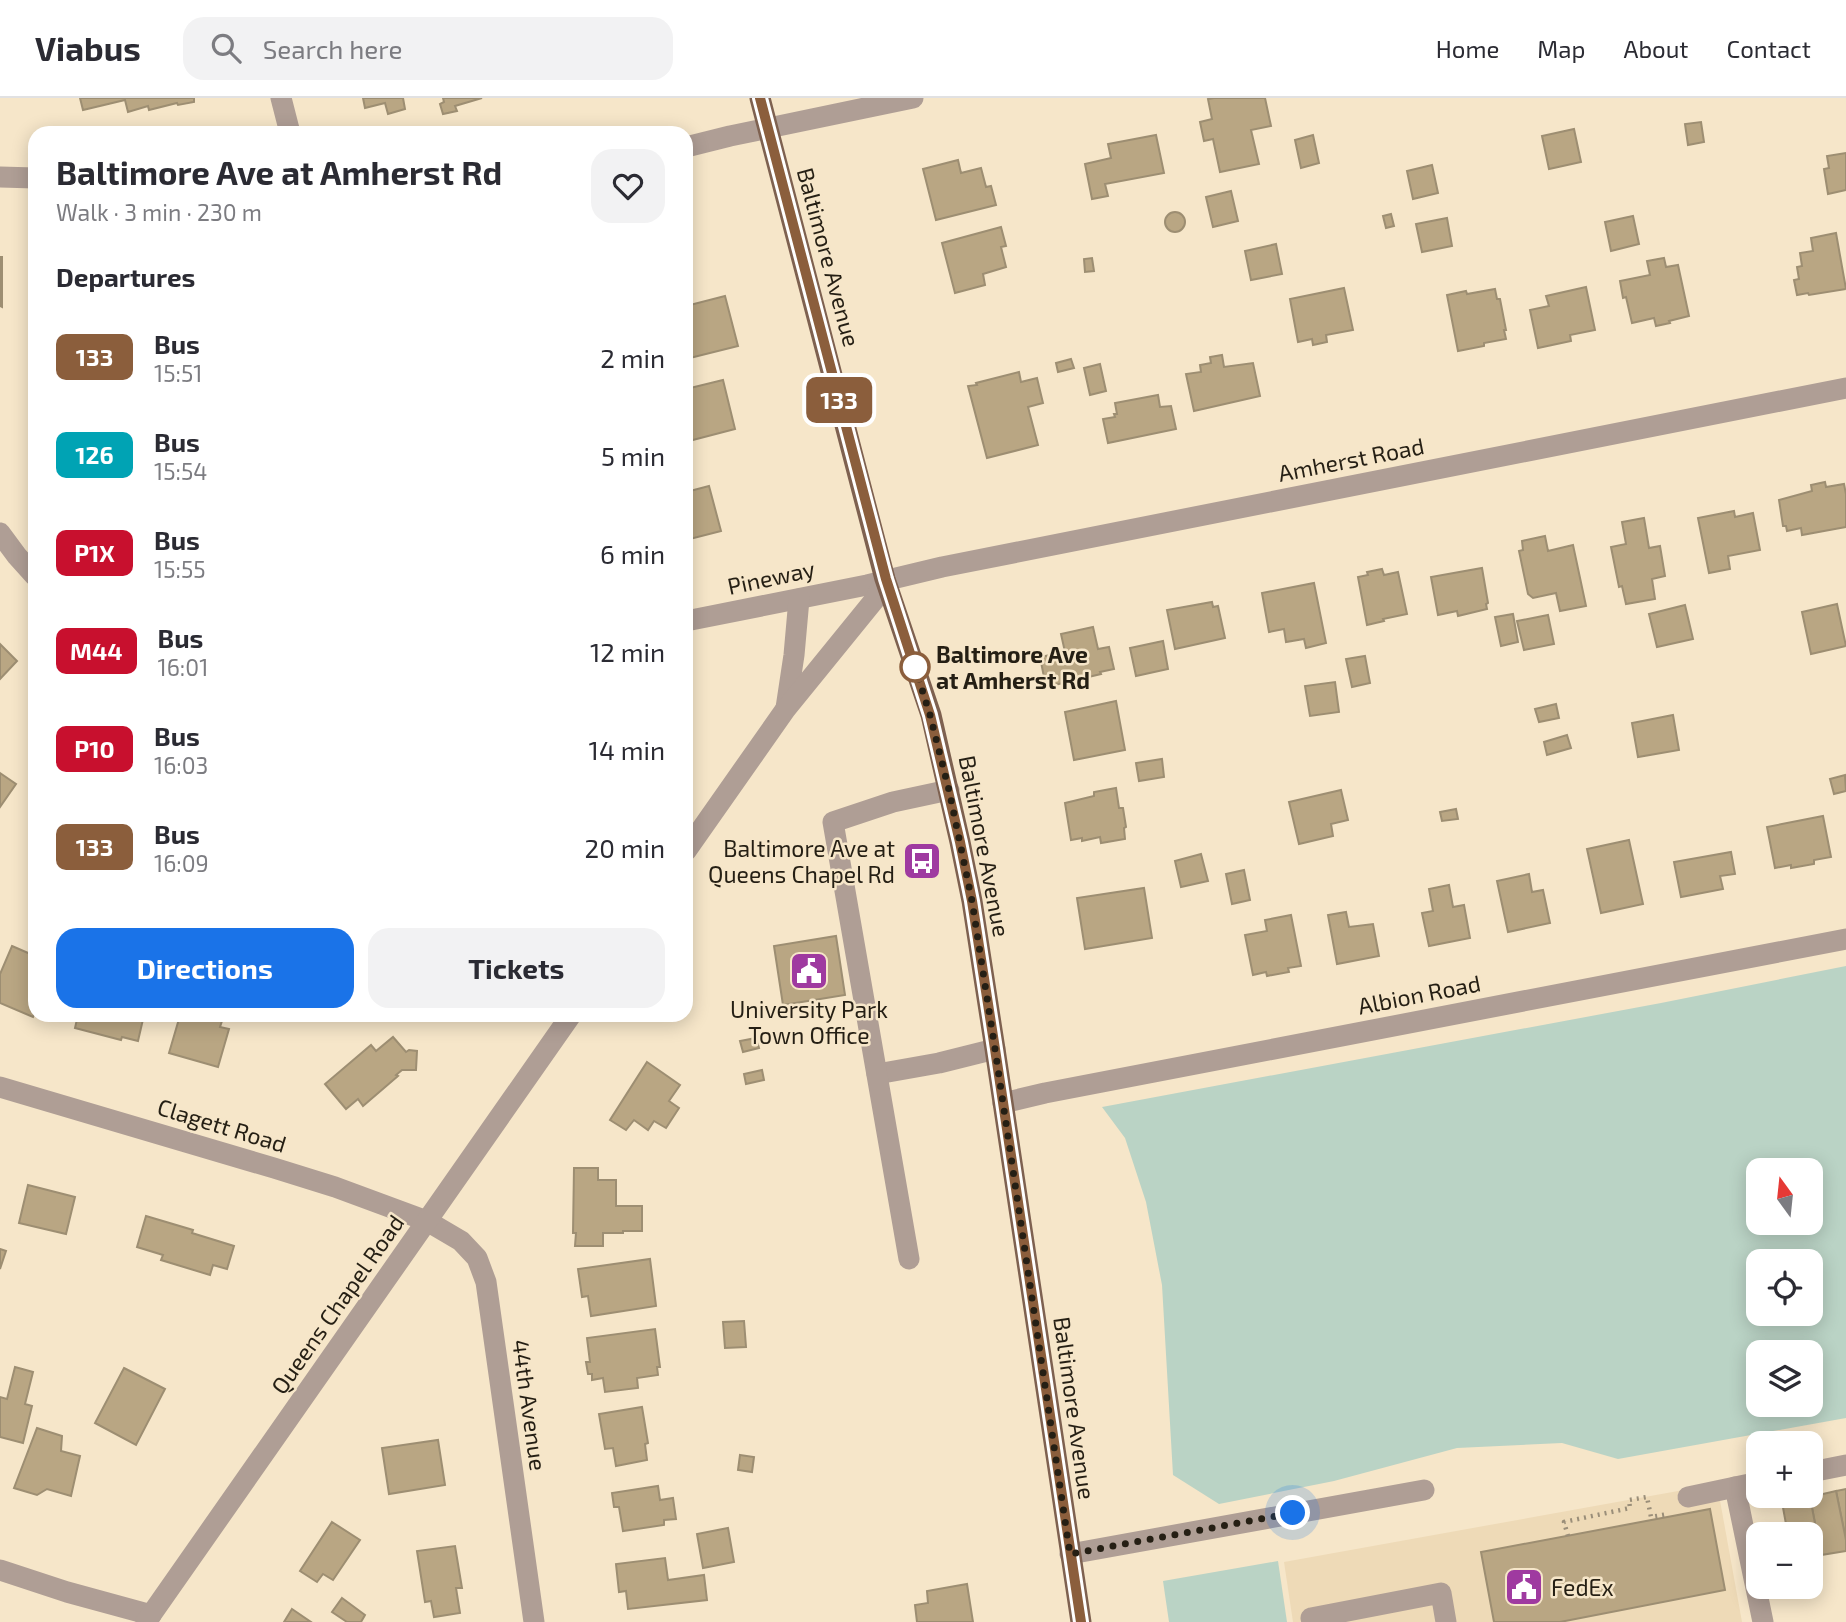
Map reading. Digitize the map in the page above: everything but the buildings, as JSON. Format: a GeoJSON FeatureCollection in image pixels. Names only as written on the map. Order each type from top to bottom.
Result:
{"type":"FeatureCollection","features":[{"type":"Feature","properties":{"kind":"main road","name":"Baltimore Avenue"},"geometry":{"type":"LineString","coordinates":[[760,98],[876,582],[930,715],[949,790],[972,901],[1081,1622]]}},
{"type":"Feature","properties":{"kind":"street"},"geometry":{"type":"LineString","coordinates":[[281,98],[288,126]]}},
{"type":"Feature","properties":{"kind":"street"},"geometry":{"type":"LineString","coordinates":[[693,145],[913,98]]}},
{"type":"Feature","properties":{"kind":"street"},"geometry":{"type":"LineString","coordinates":[[0,177],[28,178]]}},
{"type":"Feature","properties":{"kind":"street","name":"Amherst Road"},"geometry":{"type":"LineString","coordinates":[[876,582],[1846,388]]}},
{"type":"Feature","properties":{"kind":"street"},"geometry":{"type":"LineString","coordinates":[[0,533],[28,568]]}},
{"type":"Feature","properties":{"kind":"street"},"geometry":{"type":"LineString","coordinates":[[693,841],[785,710],[876,598],[876,582]]}},
{"type":"Feature","properties":{"kind":"street","name":"Pineway"},"geometry":{"type":"LineString","coordinates":[[693,620],[876,582]]}},
{"type":"Feature","properties":{"kind":"street"},"geometry":{"type":"LineString","coordinates":[[785,710],[799,599]]}},
{"type":"Feature","properties":{"kind":"street"},"geometry":{"type":"LineString","coordinates":[[909,1259],[833,822],[893,802],[949,790]]}},
{"type":"Feature","properties":{"kind":"street","name":"Albion Road"},"geometry":{"type":"LineString","coordinates":[[1003,1103],[1052,1091],[1846,939]]}},
{"type":"Feature","properties":{"kind":"street","name":"Queens Chapel Road"},"geometry":{"type":"LineString","coordinates":[[149,1618],[566,1022]]}},
{"type":"Feature","properties":{"kind":"street"},"geometry":{"type":"LineString","coordinates":[[877,1074],[995,1049]]}},
{"type":"Feature","properties":{"kind":"street","name":"Clagett Road"},"geometry":{"type":"LineString","coordinates":[[0,1087],[274,1168],[427,1222]]}},
{"type":"Feature","properties":{"kind":"street","name":"44th Avenue"},"geometry":{"type":"LineString","coordinates":[[427,1222],[461,1241],[477,1258],[486,1282],[534,1622]]}},
{"type":"Feature","properties":{"kind":"street"},"geometry":{"type":"LineString","coordinates":[[1823,1470],[1846,1465]]}},
{"type":"Feature","properties":{"kind":"street"},"geometry":{"type":"LineString","coordinates":[[1688,1497],[1746,1485]]}},
{"type":"Feature","properties":{"kind":"street"},"geometry":{"type":"LineString","coordinates":[[1735,1487],[1763,1622]]}},
{"type":"Feature","properties":{"kind":"street"},"geometry":{"type":"LineString","coordinates":[[1070,1554],[1424,1490]]}},
{"type":"Feature","properties":{"kind":"street"},"geometry":{"type":"LineString","coordinates":[[0,1570],[149,1618]]}},
{"type":"Feature","properties":{"kind":"street"},"geometry":{"type":"LineString","coordinates":[[1312,1620],[1441,1593],[1446,1622]]}},
{"type":"Feature","properties":{"kind":"path"},"geometry":{"type":"LineString","coordinates":[[1568,1536],[1564,1522],[1630,1508],[1629,1500],[1647,1497]]}},
{"type":"Feature","properties":{"kind":"shaded area"},"geometry":{"type":"Polygon","coordinates":[[[1717,1484],[1742,1622],[1293,1622],[1284,1562],[1717,1484]]]}},
{"type":"Feature","properties":{"kind":"green space"},"geometry":{"type":"Polygon","coordinates":[[[1846,966],[1846,1418],[1774,1431],[1746,1431],[1746,1436],[1618,1459],[1562,1443],[1457,1448],[1334,1481],[1219,1504],[1173,1475],[1162,1285],[1146,1202],[1125,1138],[1102,1107],[1846,966]]]}},
{"type":"Feature","properties":{"kind":"green space"},"geometry":{"type":"Polygon","coordinates":[[[1278,1561],[1287,1622],[1169,1622],[1163,1581],[1278,1561]]]}},
{"type":"Feature","properties":{"kind":"bus line","name":"133"},"geometry":{"type":"LineString","coordinates":[[760,98],[886,579],[930,715],[960,842],[995,1049],[1081,1622]]}},
{"type":"Feature","properties":{"kind":"place","name":"Baltimore Ave at Amherst Rd"},"geometry":{"type":"Point","coordinates":[915,667]}},
{"type":"Feature","properties":{"kind":"place","name":"Baltimore Ave at Queens Chapel Rd"},"geometry":{"type":"Point","coordinates":[922,861]}},
{"type":"Feature","properties":{"kind":"place","name":"University Park Town Office"},"geometry":{"type":"Point","coordinates":[809,971]}},
{"type":"Feature","properties":{"kind":"place","name":"FedEx"},"geometry":{"type":"Point","coordinates":[1524,1587]}},
{"type":"Feature","properties":{"kind":"route"},"geometry":{"type":"LineString","coordinates":[[915,667],[949,790],[972,901],[1070,1554],[1293,1513]]}}]}
